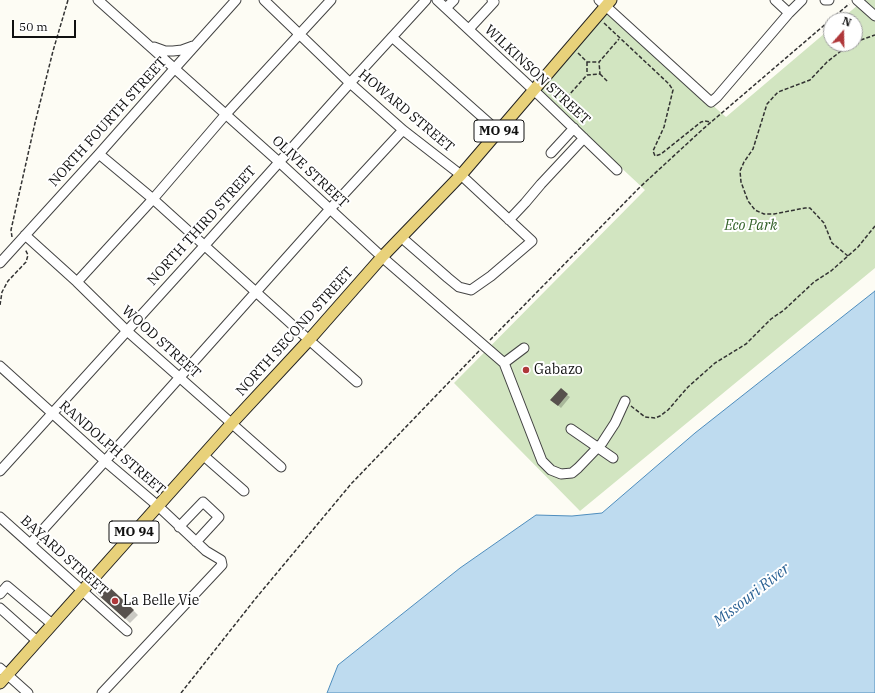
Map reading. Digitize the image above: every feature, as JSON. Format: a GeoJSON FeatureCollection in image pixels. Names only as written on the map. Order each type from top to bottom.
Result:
{"type":"FeatureCollection","features":[{"type":"Feature","properties":{"kind":"main road","name":"NORTH SECOND STREET"},"geometry":{"type":"LineString","coordinates":[[2,675],[37,642],[382,257],[461,175],[534,90],[605,2]]}},
{"type":"Feature","properties":{"kind":"street","name":"OLIVE STREET"},"geometry":{"type":"LineString","coordinates":[[98,0],[226,114],[382,257],[504,363]]}},
{"type":"Feature","properties":{"kind":"street","name":"NORTH FOURTH STREET"},"geometry":{"type":"LineString","coordinates":[[0,263],[236,0]]}},
{"type":"Feature","properties":{"kind":"street","name":"HOWARD STREET"},"geometry":{"type":"LineString","coordinates":[[264,0],[403,130],[461,175],[532,241],[491,276],[471,290],[459,287],[401,237]]}},
{"type":"Feature","properties":{"kind":"street"},"geometry":{"type":"LineString","coordinates":[[77,282],[226,114],[331,0]]}},
{"type":"Feature","properties":{"kind":"street","name":"NORTH THIRD STREET"},"geometry":{"type":"LineString","coordinates":[[0,471],[205,245],[350,82],[426,0]]}},
{"type":"Feature","properties":{"kind":"street","name":"WILKINSON STREET"},"geometry":{"type":"LineString","coordinates":[[437,0],[617,170]]}},
{"type":"Feature","properties":{"kind":"street"},"geometry":{"type":"LineString","coordinates":[[446,8],[454,0]]}},
{"type":"Feature","properties":{"kind":"street"},"geometry":{"type":"LineString","coordinates":[[469,29],[494,2],[492,0]]}},
{"type":"Feature","properties":{"kind":"street"},"geometry":{"type":"LineString","coordinates":[[774,0],[790,13]]}},
{"type":"Feature","properties":{"kind":"street"},"geometry":{"type":"LineString","coordinates":[[605,2],[637,35],[711,102],[802,0]]}},
{"type":"Feature","properties":{"kind":"street"},"geometry":{"type":"LineString","coordinates":[[824,0],[829,0]]}},
{"type":"Feature","properties":{"kind":"street"},"geometry":{"type":"LineString","coordinates":[[856,0],[875,16]]}},
{"type":"Feature","properties":{"kind":"street"},"geometry":{"type":"LineString","coordinates":[[392,37],[498,131]]}},
{"type":"Feature","properties":{"kind":"street"},"geometry":{"type":"LineString","coordinates":[[148,45],[165,51],[182,50],[195,46]]}},
{"type":"Feature","properties":{"kind":"street"},"geometry":{"type":"LineString","coordinates":[[551,154],[574,128]]}},
{"type":"Feature","properties":{"kind":"street"},"geometry":{"type":"LineString","coordinates":[[30,544],[256,291],[403,130]]}},
{"type":"Feature","properties":{"kind":"street"},"geometry":{"type":"LineString","coordinates":[[509,220],[584,138]]}},
{"type":"Feature","properties":{"kind":"street"},"geometry":{"type":"LineString","coordinates":[[99,154],[153,198],[357,382]]}},
{"type":"Feature","properties":{"kind":"street","name":"WOOD STREET"},"geometry":{"type":"LineString","coordinates":[[25,235],[77,282],[127,331],[281,466]]}},
{"type":"Feature","properties":{"kind":"street"},"geometry":{"type":"LineString","coordinates":[[524,348],[504,363],[542,462],[551,470],[561,474],[572,473],[578,468],[598,447],[615,423],[625,401]]}},
{"type":"Feature","properties":{"kind":"street","name":"RANDOLPH STREET"},"geometry":{"type":"LineString","coordinates":[[0,366],[105,461],[158,506],[206,551],[221,560],[222,565],[102,693]]}},
{"type":"Feature","properties":{"kind":"street"},"geometry":{"type":"LineString","coordinates":[[571,429],[613,458]]}},
{"type":"Feature","properties":{"kind":"street"},"geometry":{"type":"LineString","coordinates":[[204,456],[244,491]]}},
{"type":"Feature","properties":{"kind":"street"},"geometry":{"type":"LineString","coordinates":[[179,526],[203,502],[219,517],[196,542]]}},
{"type":"Feature","properties":{"kind":"street","name":"BAYARD STREET"},"geometry":{"type":"LineString","coordinates":[[0,517],[127,631]]}},
{"type":"Feature","properties":{"kind":"street"},"geometry":{"type":"LineString","coordinates":[[0,594],[7,586],[52,624]]}},
{"type":"Feature","properties":{"kind":"street"},"geometry":{"type":"LineString","coordinates":[[0,608],[37,642]]}},
{"type":"Feature","properties":{"kind":"street"},"geometry":{"type":"LineString","coordinates":[[2,675],[28,693]]}},
{"type":"Feature","properties":{"kind":"path"},"geometry":{"type":"LineString","coordinates":[[13,238],[11,236],[11,230],[19,194],[53,51],[68,0]]}},
{"type":"Feature","properties":{"kind":"path"},"geometry":{"type":"LineString","coordinates":[[494,336],[640,187],[711,122],[856,0]]}},
{"type":"Feature","properties":{"kind":"path"},"geometry":{"type":"LineString","coordinates":[[604,24],[669,84],[673,90],[664,127],[653,151],[655,156],[661,154],[701,122],[711,122]]}},
{"type":"Feature","properties":{"kind":"path"},"geometry":{"type":"LineString","coordinates":[[863,39],[875,35]]}},
{"type":"Feature","properties":{"kind":"path"},"geometry":{"type":"LineString","coordinates":[[608,82],[600,74],[599,62],[619,39]]}},
{"type":"Feature","properties":{"kind":"path"},"geometry":{"type":"LineString","coordinates":[[840,52],[827,62],[810,80],[778,92],[767,104],[753,149],[740,171],[741,182],[748,201],[755,210],[764,214],[774,214],[810,208],[824,223],[832,243],[848,256]]}},
{"type":"Feature","properties":{"kind":"path"},"geometry":{"type":"LineString","coordinates":[[578,53],[587,62],[599,62]]}},
{"type":"Feature","properties":{"kind":"path"},"geometry":{"type":"LineString","coordinates":[[552,82],[568,96],[587,75],[587,62]]}},
{"type":"Feature","properties":{"kind":"path"},"geometry":{"type":"LineString","coordinates":[[587,75],[600,74]]}},
{"type":"Feature","properties":{"kind":"path"},"geometry":{"type":"LineString","coordinates":[[625,401],[645,417],[655,418],[660,416],[668,410],[688,386],[715,363],[746,344],[771,318],[784,310],[814,282],[831,271],[848,256],[858,247],[875,226]]}},
{"type":"Feature","properties":{"kind":"path"},"geometry":{"type":"LineString","coordinates":[[0,305],[2,292],[8,281],[26,262],[28,255],[24,248]]}},
{"type":"Feature","properties":{"kind":"path"},"geometry":{"type":"LineString","coordinates":[[181,693],[256,598],[351,484],[479,351]]}},
{"type":"Feature","properties":{"kind":"green space","name":"Eco Park"},"geometry":{"type":"Polygon","coordinates":[[[864,0],[875,0],[875,268],[580,511],[454,383],[645,190],[538,90],[607,13],[726,117],[823,35],[823,52],[863,52],[863,12],[850,12],[864,0]]]}},
{"type":"Feature","properties":{"kind":"water","name":"Missouri River"},"geometry":{"type":"Polygon","coordinates":[[[875,291],[875,693],[327,693],[338,665],[460,568],[536,515],[572,516],[602,513],[695,433],[875,291]]]}},
{"type":"Feature","properties":{"kind":"building","name":"Gabazo"},"geometry":{"type":"Polygon","coordinates":[[[526,367],[529,370],[526,373],[523,370],[526,367]]]}},
{"type":"Feature","properties":{"kind":"building"},"geometry":{"type":"Polygon","coordinates":[[[561,388],[568,394],[558,406],[550,400],[561,388]]]}},
{"type":"Feature","properties":{"kind":"building","name":"La Belle Vie"},"geometry":{"type":"Polygon","coordinates":[[[105,583],[134,610],[125,619],[96,593],[105,583]]]}},
{"type":"Feature","properties":{"kind":"place","name":"Gabazo"},"geometry":{"type":"Point","coordinates":[526,370]}},
{"type":"Feature","properties":{"kind":"place","name":"La Belle Vie"},"geometry":{"type":"Point","coordinates":[115,601]}}]}
